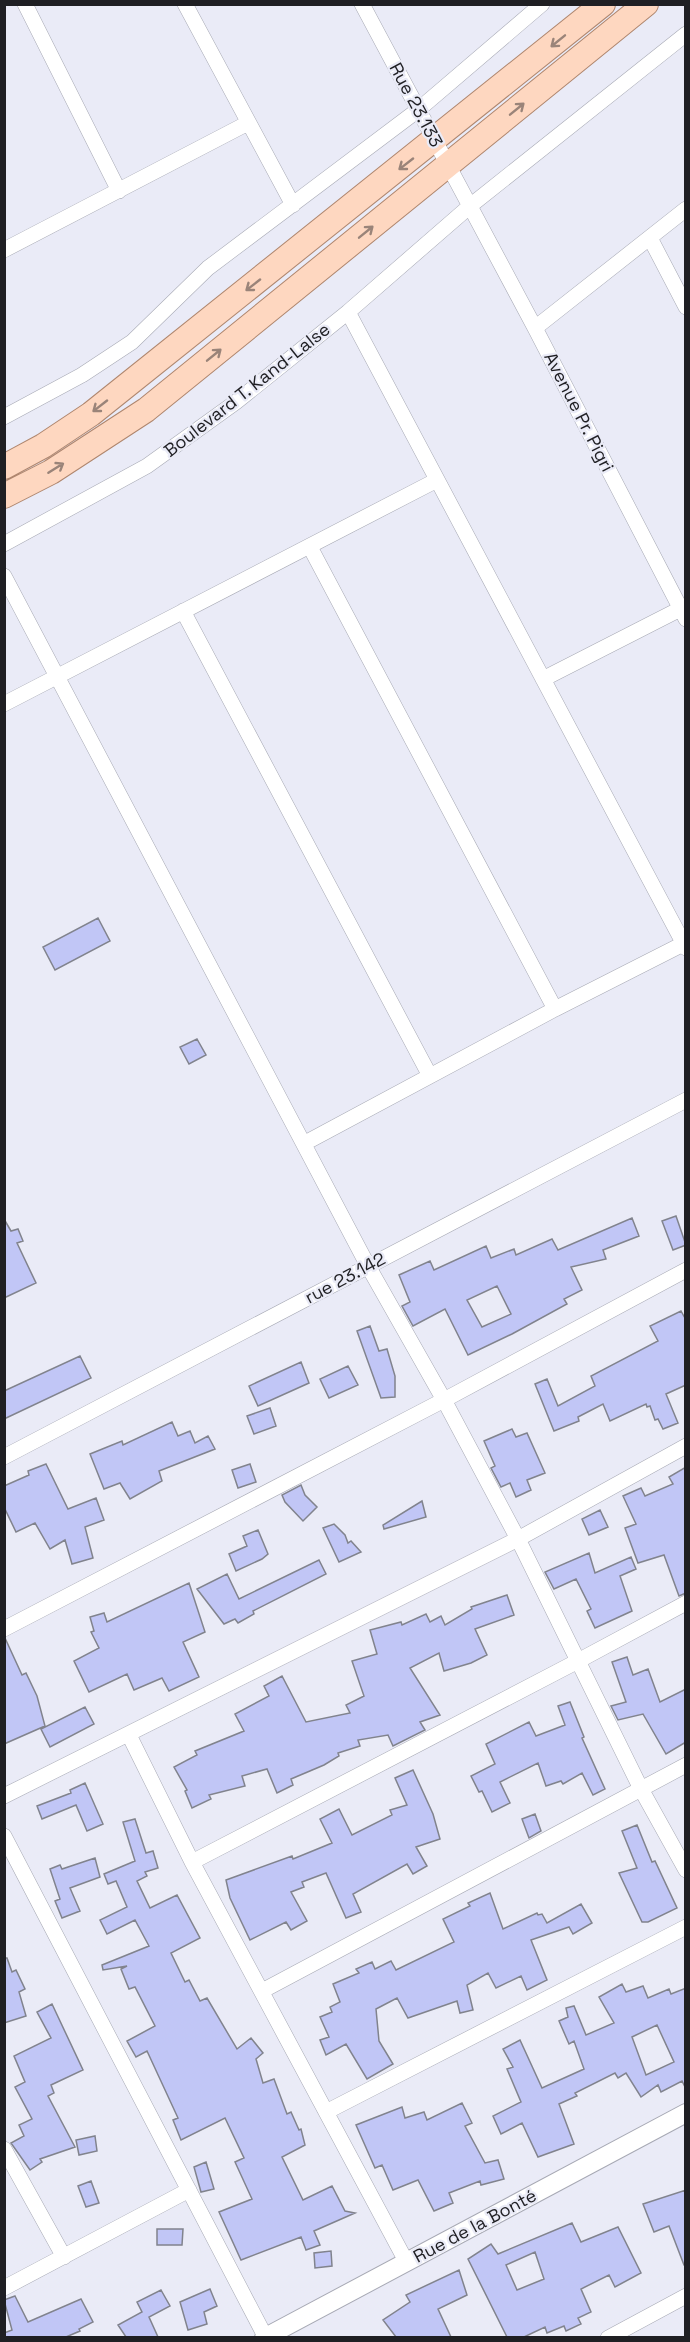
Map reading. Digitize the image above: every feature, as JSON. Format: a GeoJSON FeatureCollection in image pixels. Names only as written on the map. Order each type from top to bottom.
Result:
{"type":"FeatureCollection","features":[{"type":"Feature","properties":{"kind":"main road"},"geometry":{"type":"LineString","coordinates":[[4,467],[43,446],[91,414],[435,141],[603,4]]}},
{"type":"Feature","properties":{"kind":"main road"},"geometry":{"type":"LineString","coordinates":[[4,496],[51,472],[146,410],[646,4]]}},
{"type":"Feature","properties":{"kind":"street"},"geometry":{"type":"LineString","coordinates":[[25,4],[119,191]]}},
{"type":"Feature","properties":{"kind":"street"},"geometry":{"type":"LineString","coordinates":[[185,4],[292,205]]}},
{"type":"Feature","properties":{"kind":"street","name":"Rue 23.133"},"geometry":{"type":"LineString","coordinates":[[362,4],[470,206]]}},
{"type":"Feature","properties":{"kind":"street"},"geometry":{"type":"LineString","coordinates":[[4,417],[82,375],[132,342],[166,312],[208,268],[418,110],[542,4]]}},
{"type":"Feature","properties":{"kind":"street","name":"Boulevard T. Kand-Lalse"},"geometry":{"type":"LineString","coordinates":[[4,544],[105,491],[181,443],[251,391],[348,312],[470,206],[686,34]]}},
{"type":"Feature","properties":{"kind":"street"},"geometry":{"type":"LineString","coordinates":[[4,250],[248,123]]}},
{"type":"Feature","properties":{"kind":"street","name":"Avenue Pr. Pigri"},"geometry":{"type":"LineString","coordinates":[[470,206],[684,611]]}},
{"type":"Feature","properties":{"kind":"street"},"geometry":{"type":"LineString","coordinates":[[535,328],[686,209]]}},
{"type":"Feature","properties":{"kind":"street"},"geometry":{"type":"LineString","coordinates":[[650,238],[686,307]]}},
{"type":"Feature","properties":{"kind":"street"},"geometry":{"type":"LineString","coordinates":[[305,1143],[555,1009],[684,946],[348,312]]}},
{"type":"Feature","properties":{"kind":"street"},"geometry":{"type":"LineString","coordinates":[[4,704],[437,480]]}},
{"type":"Feature","properties":{"kind":"street"},"geometry":{"type":"LineString","coordinates":[[310,547],[555,1009]]}},
{"type":"Feature","properties":{"kind":"street"},"geometry":{"type":"LineString","coordinates":[[4,576],[368,1266],[444,1400],[518,1539],[641,1789],[686,1870]]}},
{"type":"Feature","properties":{"kind":"street"},"geometry":{"type":"LineString","coordinates":[[183,611],[430,1076]]}},
{"type":"Feature","properties":{"kind":"street"},"geometry":{"type":"LineString","coordinates":[[543,679],[684,611]]}},
{"type":"Feature","properties":{"kind":"street","name":"rue 23.142"},"geometry":{"type":"LineString","coordinates":[[4,1457],[686,1100]]}},
{"type":"Feature","properties":{"kind":"street"},"geometry":{"type":"LineString","coordinates":[[4,1629],[444,1400],[686,1270]]}},
{"type":"Feature","properties":{"kind":"street"},"geometry":{"type":"LineString","coordinates":[[4,1796],[518,1539],[686,1446]]}},
{"type":"Feature","properties":{"kind":"street"},"geometry":{"type":"LineString","coordinates":[[192,1862],[686,1603]]}},
{"type":"Feature","properties":{"kind":"street"},"geometry":{"type":"LineString","coordinates":[[129,1735],[192,1862],[407,2263]]}},
{"type":"Feature","properties":{"kind":"street"},"geometry":{"type":"LineString","coordinates":[[262,1991],[686,1765]]}},
{"type":"Feature","properties":{"kind":"street"},"geometry":{"type":"LineString","coordinates":[[4,1836],[265,2337]]}},
{"type":"Feature","properties":{"kind":"street"},"geometry":{"type":"LineString","coordinates":[[326,2112],[686,1927]]}},
{"type":"Feature","properties":{"kind":"street","name":"Rue de la Bonté"},"geometry":{"type":"LineString","coordinates":[[265,2337],[686,2113]]}},
{"type":"Feature","properties":{"kind":"street"},"geometry":{"type":"LineString","coordinates":[[4,2149],[64,2257]]}},
{"type":"Feature","properties":{"kind":"street"},"geometry":{"type":"LineString","coordinates":[[4,2288],[189,2190]]}},
{"type":"Feature","properties":{"kind":"street"},"geometry":{"type":"LineString","coordinates":[[608,2337],[686,2296]]}},
{"type":"Feature","properties":{"kind":"building"},"geometry":{"type":"Polygon","coordinates":[[[98,918],[110,941],[55,970],[43,947],[98,918]]]}},
{"type":"Feature","properties":{"kind":"building"},"geometry":{"type":"Polygon","coordinates":[[[197,1039],[206,1055],[189,1064],[180,1047],[197,1039]]]}},
{"type":"Feature","properties":{"kind":"building"},"geometry":{"type":"Polygon","coordinates":[[[676,1216],[686,1245],[673,1250],[662,1221],[676,1216]]]}},
{"type":"Feature","properties":{"kind":"building"},"geometry":{"type":"Polygon","coordinates":[[[632,1218],[639,1236],[603,1250],[606,1259],[571,1267],[582,1290],[564,1299],[567,1304],[468,1355],[445,1309],[413,1326],[402,1306],[410,1302],[399,1275],[430,1261],[434,1270],[486,1246],[491,1258],[514,1249],[516,1255],[552,1239],[558,1250],[632,1218]],[[497,1286],[467,1300],[482,1327],[511,1314],[497,1286]]]}},
{"type":"Feature","properties":{"kind":"building"},"geometry":{"type":"Polygon","coordinates":[[[4,1219],[11,1231],[18,1229],[23,1241],[17,1243],[36,1283],[4,1298],[4,1219]]]}},
{"type":"Feature","properties":{"kind":"building"},"geometry":{"type":"Polygon","coordinates":[[[681,1311],[686,1320],[686,1385],[666,1394],[678,1423],[663,1429],[658,1419],[655,1420],[650,1406],[647,1407],[646,1404],[610,1421],[603,1404],[578,1417],[579,1421],[554,1431],[535,1384],[547,1379],[558,1406],[595,1386],[591,1376],[658,1341],[650,1326],[681,1311]]]}},
{"type":"Feature","properties":{"kind":"building"},"geometry":{"type":"Polygon","coordinates":[[[370,1326],[379,1351],[387,1349],[395,1376],[395,1397],[381,1398],[357,1331],[370,1326]]]}},
{"type":"Feature","properties":{"kind":"building"},"geometry":{"type":"Polygon","coordinates":[[[80,1356],[91,1378],[4,1419],[4,1391],[80,1356]]]}},
{"type":"Feature","properties":{"kind":"building"},"geometry":{"type":"Polygon","coordinates":[[[301,1362],[309,1383],[258,1406],[249,1386],[301,1362]]]}},
{"type":"Feature","properties":{"kind":"building"},"geometry":{"type":"Polygon","coordinates":[[[348,1366],[358,1385],[329,1398],[320,1379],[348,1366]]]}},
{"type":"Feature","properties":{"kind":"building"},"geometry":{"type":"Polygon","coordinates":[[[270,1408],[276,1426],[254,1434],[247,1416],[270,1408]]]}},
{"type":"Feature","properties":{"kind":"building"},"geometry":{"type":"Polygon","coordinates":[[[172,1422],[178,1436],[190,1431],[195,1443],[208,1436],[215,1449],[159,1471],[162,1481],[130,1499],[120,1483],[104,1489],[90,1454],[122,1441],[123,1445],[172,1422]]]}},
{"type":"Feature","properties":{"kind":"building"},"geometry":{"type":"Polygon","coordinates":[[[512,1429],[516,1437],[527,1433],[545,1473],[527,1480],[531,1490],[516,1497],[510,1483],[501,1487],[491,1468],[495,1466],[484,1441],[512,1429]]]}},
{"type":"Feature","properties":{"kind":"building"},"geometry":{"type":"Polygon","coordinates":[[[46,1464],[68,1509],[96,1498],[104,1520],[85,1527],[93,1558],[72,1564],[65,1540],[50,1549],[35,1523],[16,1532],[4,1507],[4,1486],[29,1475],[28,1471],[46,1464]]]}},
{"type":"Feature","properties":{"kind":"building"},"geometry":{"type":"Polygon","coordinates":[[[250,1464],[256,1482],[238,1488],[232,1470],[250,1464]]]}},
{"type":"Feature","properties":{"kind":"building"},"geometry":{"type":"Polygon","coordinates":[[[686,1467],[686,1593],[679,1596],[664,1555],[638,1563],[625,1528],[636,1524],[623,1496],[641,1488],[645,1496],[673,1484],[669,1477],[686,1467]]]}},
{"type":"Feature","properties":{"kind":"building"},"geometry":{"type":"Polygon","coordinates":[[[301,1485],[305,1495],[317,1507],[303,1521],[285,1502],[282,1495],[301,1485]]]}},
{"type":"Feature","properties":{"kind":"building"},"geometry":{"type":"Polygon","coordinates":[[[422,1501],[426,1517],[384,1529],[383,1525],[422,1501]]]}},
{"type":"Feature","properties":{"kind":"building"},"geometry":{"type":"Polygon","coordinates":[[[600,1510],[608,1527],[589,1535],[582,1519],[600,1510]]]}},
{"type":"Feature","properties":{"kind":"building"},"geometry":{"type":"Polygon","coordinates":[[[334,1524],[345,1535],[348,1543],[351,1541],[361,1552],[339,1562],[323,1528],[334,1524]]]}},
{"type":"Feature","properties":{"kind":"building"},"geometry":{"type":"Polygon","coordinates":[[[258,1530],[268,1554],[236,1571],[229,1554],[247,1546],[243,1536],[258,1530]]]}},
{"type":"Feature","properties":{"kind":"building"},"geometry":{"type":"Polygon","coordinates":[[[589,1553],[595,1573],[631,1557],[636,1569],[620,1576],[632,1611],[595,1628],[587,1611],[591,1609],[576,1579],[554,1589],[545,1572],[589,1553]]]}},
{"type":"Feature","properties":{"kind":"building"},"geometry":{"type":"Polygon","coordinates":[[[319,1560],[326,1574],[253,1611],[254,1614],[238,1623],[235,1619],[224,1624],[197,1589],[227,1574],[239,1599],[319,1560]]]}},
{"type":"Feature","properties":{"kind":"building"},"geometry":{"type":"Polygon","coordinates":[[[189,1583],[205,1632],[183,1642],[199,1677],[169,1691],[162,1678],[134,1690],[127,1674],[89,1692],[74,1661],[99,1648],[91,1632],[94,1631],[90,1617],[104,1613],[107,1622],[189,1583]]]}},
{"type":"Feature","properties":{"kind":"building"},"geometry":{"type":"Polygon","coordinates":[[[507,1595],[514,1615],[475,1629],[487,1655],[471,1663],[444,1671],[439,1653],[410,1668],[440,1715],[420,1722],[425,1730],[393,1746],[388,1735],[358,1740],[360,1746],[338,1753],[339,1756],[324,1765],[291,1779],[293,1785],[277,1793],[267,1769],[242,1776],[245,1786],[209,1795],[211,1799],[192,1808],[185,1791],[187,1790],[174,1767],[197,1755],[195,1751],[244,1731],[235,1714],[269,1696],[264,1686],[282,1676],[306,1722],[350,1713],[346,1705],[364,1696],[352,1661],[377,1654],[370,1630],[401,1622],[402,1625],[426,1614],[430,1622],[441,1616],[445,1625],[472,1609],[471,1607],[507,1595]]]}},
{"type":"Feature","properties":{"kind":"building"},"geometry":{"type":"Polygon","coordinates":[[[5,1638],[22,1675],[26,1673],[37,1696],[45,1726],[4,1744],[5,1638]]]}},
{"type":"Feature","properties":{"kind":"building"},"geometry":{"type":"Polygon","coordinates":[[[627,1657],[633,1675],[648,1669],[660,1702],[686,1689],[686,1742],[666,1754],[643,1714],[618,1720],[611,1706],[626,1702],[612,1662],[627,1657]]]}},
{"type":"Feature","properties":{"kind":"building"},"geometry":{"type":"Polygon","coordinates":[[[570,1702],[584,1737],[582,1738],[605,1789],[593,1795],[582,1773],[563,1784],[561,1781],[546,1786],[538,1763],[500,1782],[510,1803],[492,1812],[482,1791],[479,1792],[471,1776],[495,1764],[486,1744],[529,1722],[536,1736],[565,1725],[558,1706],[570,1702]]]}},
{"type":"Feature","properties":{"kind":"building"},"geometry":{"type":"Polygon","coordinates":[[[85,1707],[94,1724],[50,1747],[41,1729],[85,1707]]]}},
{"type":"Feature","properties":{"kind":"building"},"geometry":{"type":"Polygon","coordinates":[[[413,1770],[433,1814],[440,1839],[416,1847],[427,1866],[413,1874],[407,1864],[353,1894],[361,1912],[346,1918],[326,1873],[302,1882],[304,1887],[291,1892],[307,1921],[291,1930],[286,1922],[250,1940],[230,1898],[226,1880],[292,1856],[293,1859],[332,1843],[320,1819],[339,1809],[352,1835],[392,1815],[390,1810],[407,1805],[395,1778],[413,1770]]]}},
{"type":"Feature","properties":{"kind":"building"},"geometry":{"type":"Polygon","coordinates":[[[85,1783],[103,1824],[87,1831],[76,1805],[42,1819],[37,1806],[71,1793],[70,1790],[85,1783]]]}},
{"type":"Feature","properties":{"kind":"building"},"geometry":{"type":"Polygon","coordinates":[[[535,1814],[541,1831],[529,1838],[522,1819],[535,1814]]]}},
{"type":"Feature","properties":{"kind":"building"},"geometry":{"type":"Polygon","coordinates":[[[135,1819],[146,1853],[153,1851],[158,1868],[145,1872],[147,1876],[137,1881],[150,1908],[177,1895],[200,1938],[171,1953],[185,1982],[189,1980],[200,2001],[207,1998],[237,2049],[251,2038],[263,2053],[256,2059],[263,2083],[274,2079],[287,2114],[291,2112],[299,2130],[301,2129],[305,2145],[282,2157],[303,2200],[332,2186],[345,2211],[355,2213],[314,2231],[320,2245],[306,2250],[301,2237],[241,2260],[219,2212],[252,2199],[235,2162],[244,2158],[225,2118],[181,2140],[173,2120],[178,2118],[147,2051],[136,2057],[127,2041],[155,2026],[135,1987],[129,1989],[121,1969],[127,1966],[103,1970],[102,1965],[149,1946],[135,1920],[107,1934],[100,1920],[127,1907],[116,1881],[108,1884],[104,1874],[135,1861],[123,1822],[135,1819]]]}},
{"type":"Feature","properties":{"kind":"building"},"geometry":{"type":"Polygon","coordinates":[[[637,1825],[652,1862],[655,1861],[677,1908],[648,1922],[642,1922],[619,1873],[637,1868],[622,1831],[637,1825]]]}},
{"type":"Feature","properties":{"kind":"building"},"geometry":{"type":"Polygon","coordinates":[[[95,1858],[100,1877],[70,1888],[80,1911],[62,1918],[55,1901],[60,1899],[50,1869],[60,1865],[62,1869],[95,1858]]]}},
{"type":"Feature","properties":{"kind":"building"},"geometry":{"type":"Polygon","coordinates":[[[490,1893],[503,1929],[537,1913],[542,1914],[547,1923],[581,1904],[592,1923],[573,1934],[569,1927],[531,1940],[547,1980],[527,1990],[521,1976],[496,1988],[488,1973],[467,1985],[473,2010],[460,2013],[457,2001],[408,2018],[397,1998],[376,2009],[379,2041],[393,2064],[367,2079],[346,2044],[326,2055],[320,2040],[329,2037],[320,2017],[332,2012],[330,2007],[340,2002],[333,1984],[359,1973],[356,1969],[372,1962],[375,1969],[391,1961],[396,1970],[454,1942],[443,1919],[470,1906],[468,1903],[490,1893]]]}},
{"type":"Feature","properties":{"kind":"building"},"geometry":{"type":"Polygon","coordinates":[[[4,1958],[7,1958],[12,1972],[16,1970],[25,1989],[19,1992],[26,2016],[4,2023],[4,1958]]]}},
{"type":"Feature","properties":{"kind":"building"},"geometry":{"type":"Polygon","coordinates":[[[622,1984],[626,1992],[643,1986],[648,1998],[669,1989],[671,1994],[686,1988],[686,2089],[682,2081],[661,2092],[658,2085],[641,2097],[626,2073],[618,2078],[615,2073],[575,2093],[577,2096],[559,2104],[574,2144],[538,2157],[522,2123],[501,2134],[493,2116],[521,2102],[507,2069],[513,2067],[503,2049],[520,2040],[542,2088],[584,2069],[574,2041],[569,2044],[559,2021],[568,2017],[566,2008],[574,2006],[586,2035],[614,2023],[599,1997],[622,1984]],[[657,2025],[632,2037],[646,2075],[674,2062],[657,2025]]]}},
{"type":"Feature","properties":{"kind":"building"},"geometry":{"type":"Polygon","coordinates":[[[52,2004],[83,2070],[51,2085],[54,2093],[48,2096],[75,2147],[40,2159],[42,2162],[30,2170],[11,2143],[24,2136],[19,2125],[32,2119],[15,2087],[25,2082],[14,2056],[51,2038],[37,2012],[52,2004]]]}},
{"type":"Feature","properties":{"kind":"building"},"geometry":{"type":"Polygon","coordinates":[[[462,2103],[472,2123],[465,2126],[485,2163],[498,2160],[504,2179],[481,2185],[480,2181],[449,2193],[453,2203],[434,2211],[418,2180],[393,2190],[382,2165],[375,2168],[356,2125],[402,2107],[405,2118],[424,2112],[427,2120],[462,2103]]]}},
{"type":"Feature","properties":{"kind":"building"},"geometry":{"type":"Polygon","coordinates":[[[95,2136],[97,2151],[79,2155],[76,2140],[95,2136]]]}},
{"type":"Feature","properties":{"kind":"building"},"geometry":{"type":"Polygon","coordinates":[[[206,2162],[214,2189],[201,2192],[194,2167],[206,2162]]]}},
{"type":"Feature","properties":{"kind":"building"},"geometry":{"type":"Polygon","coordinates":[[[91,2181],[99,2203],[86,2207],[78,2186],[91,2181]]]}},
{"type":"Feature","properties":{"kind":"building"},"geometry":{"type":"Polygon","coordinates":[[[686,2190],[686,2265],[684,2265],[669,2226],[654,2232],[643,2204],[686,2190]]]}},
{"type":"Feature","properties":{"kind":"building"},"geometry":{"type":"Polygon","coordinates":[[[572,2223],[581,2242],[618,2227],[641,2273],[615,2287],[609,2275],[581,2289],[591,2312],[578,2318],[581,2324],[566,2331],[564,2326],[547,2333],[545,2327],[524,2337],[507,2337],[468,2259],[491,2244],[498,2254],[572,2223]],[[535,2252],[506,2265],[517,2290],[544,2279],[535,2252]]]}},
{"type":"Feature","properties":{"kind":"building"},"geometry":{"type":"Polygon","coordinates":[[[157,2229],[183,2229],[182,2245],[157,2245],[157,2229]]]}},
{"type":"Feature","properties":{"kind":"building"},"geometry":{"type":"Polygon","coordinates":[[[331,2251],[332,2266],[315,2268],[314,2253],[331,2251]]]}},
{"type":"Feature","properties":{"kind":"building"},"geometry":{"type":"Polygon","coordinates":[[[459,2270],[467,2295],[438,2309],[451,2337],[396,2337],[383,2320],[410,2302],[406,2295],[459,2270]]]}},
{"type":"Feature","properties":{"kind":"building"},"geometry":{"type":"Polygon","coordinates":[[[210,2289],[217,2306],[204,2312],[207,2324],[188,2330],[180,2302],[210,2289]]]}},
{"type":"Feature","properties":{"kind":"building"},"geometry":{"type":"Polygon","coordinates":[[[161,2290],[170,2306],[149,2317],[158,2337],[126,2337],[118,2325],[142,2312],[137,2302],[161,2290]]]}},
{"type":"Feature","properties":{"kind":"building"},"geometry":{"type":"Polygon","coordinates":[[[15,2296],[28,2322],[81,2299],[93,2322],[66,2337],[4,2337],[4,2333],[12,2330],[4,2300],[15,2296]]]}}]}
